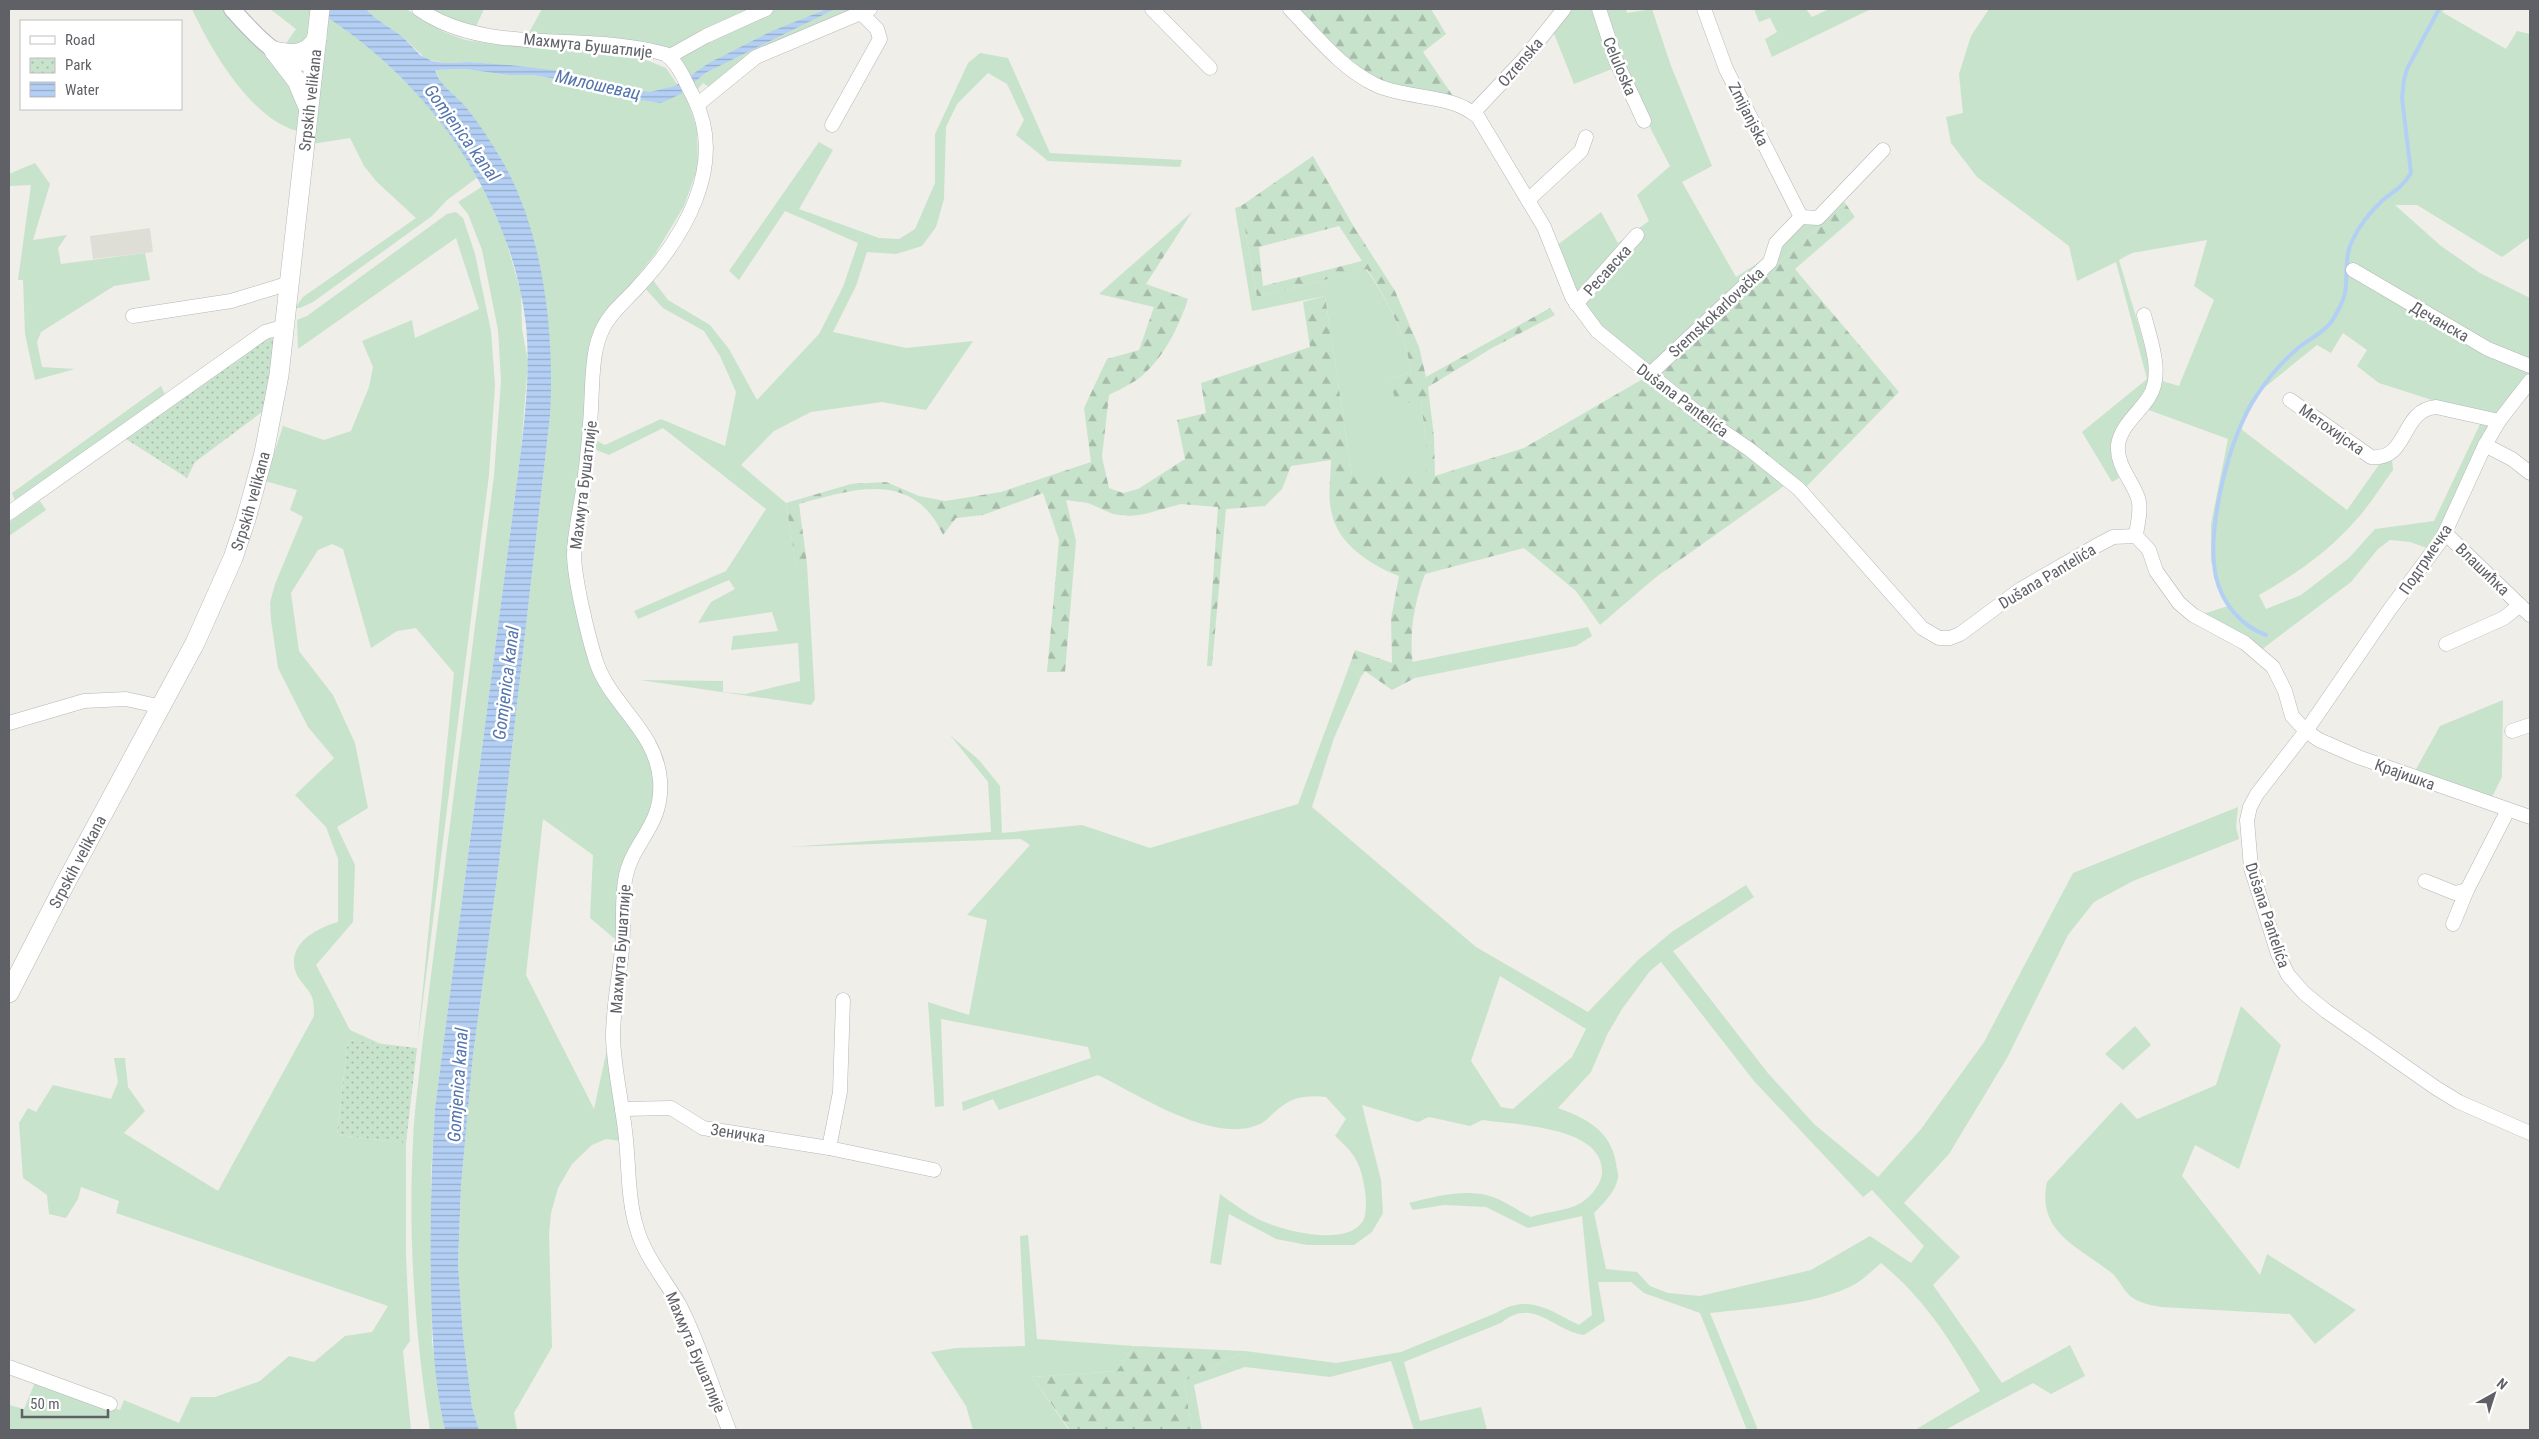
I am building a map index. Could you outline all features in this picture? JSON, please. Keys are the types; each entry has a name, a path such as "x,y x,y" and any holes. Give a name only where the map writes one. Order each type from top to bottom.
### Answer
{"main road":[{"name":"Srpskih velikana","path":"9,993 65,884 162,706 211,609 246,519 264,453 286,326 320,9"},
{"path":"274,51 290,54 305,52 314,45 317,38"},
{"path":"274,51 301,87 309,113"}],"street":[{"path":"232,9 274,51 297,63 314,65"},
{"name":"Махмута Бушатлије","path":"419,9 453,26 476,33 609,45 657,52 674,62 695,100 705,127 706,151 702,185 690,215 656,265 615,310 602,330 596,347 588,453 574,559 594,656 601,676 649,741 660,772 661,793 655,822 634,853 627,868 624,886 623,943 613,1031 614,1059 636,1227 643,1245 682,1309 729,1430"},
{"path":"674,62 690,44 766,9"},
{"path":"1152,9 1210,68"},
{"name":"Dušana Pantelića","path":"1290,9 1345,65 1362,78 1379,86 1457,104 1473,113 1483,125 1544,227 1576,304 1597,331 1705,419 1763,459 1799,488 1906,613 1922,628 1939,638 1950,638 1960,634 2021,589 2104,542 2113,537 2136,536"},
{"name":"Ozrenska","path":"1473,113 1524,59 1564,9"},
{"name":"Celuloska","path":"1599,9 1616,62 1644,121"},
{"name":"Zmijanjska","path":"1704,9 1726,69 1801,217"},
{"path":"695,100 756,57 865,11 880,39 832,125"},
{"path":"1528,200 1581,150 1586,138"},
{"path":"1801,217 1818,218 1883,150"},
{"name":"Sremskokarlovačka","path":"1649,375 1770,262 1776,243 1801,217"},
{"name":"Ресавска","path":"1576,304 1637,235"},
{"name":"Дечанска","path":"2353,270 2488,349 2530,366"},
{"path":"133,316 231,301 290,282"},
{"path":"2144,315 2155,364 2154,384 2150,396 2123,431 2118,446 2121,465 2138,499 2139,512 2136,536 2149,550 2156,571 2179,604 2193,615 2245,643 2273,667 2286,691 2292,716 2306,731"},
{"path":"9,513 265,332 286,326"},
{"name":"Подгрмечка","path":"2306,731 2445,533 2485,445 2499,421 2530,381"},
{"name":"Метохијска","path":"2290,400 2371,457 2381,458 2394,451 2418,412 2427,408 2436,407 2499,421"},
{"path":"2485,445 2512,459 2530,473"},
{"name":"Влашићка","path":"2445,533 2530,615"},
{"name":"Влашићка","path":"2446,644 2504,618 2520,605"},
{"path":"9,723 84,701 126,699 162,706"},
{"path":"2512,731 2530,725"},
{"name":"Dušana Pantelića","path":"2306,731 2257,794 2250,807 2247,820 2251,868 2278,954 2288,975 2304,993 2326,1011 2436,1088 2459,1102 2530,1134"},
{"name":"Крајишка","path":"2306,731 2320,740 2358,757 2530,817"},
{"path":"2453,924 2467,890 2508,810"},
{"path":"2425,880 2455,893 2467,890"},
{"path":"829,1148 840,1092 843,1000"},
{"name":"Зеничка","path":"622,1109 671,1108 703,1128 829,1148 934,1170"},
{"path":"9,1367 110,1404"}],"shaded area":[{"path":"150,228 153,252 93,259 90,236"}],"green space":[{"path":"192,9 224,9 271,57 302,106 297,131 280,124 264,113 234,81 210,44"},
{"path":"270,9 313,9 311,43 282,49 296,29"},
{"path":"366,9 406,9 444,32 465,40 502,45 634,55 666,68 687,99 697,129 698,167 684,206 655,254 609,312 584,434 571,551 586,645 638,731 655,775 652,813 634,843 619,940 615,939 590,918 593,855 543,819 526,975 594,1109 607,1049 622,1141 606,1139 592,1145 572,1164 558,1188 551,1213 549,1234 552,1347 514,1413 517,1430 479,1430 472,1407 463,1335 458,1263 461,1186 473,1055 498,871 550,416 532,236 500,157 463,105 444,88 435,70 465,69 508,75 533,75 585,84 621,96 654,102 642,91 568,72 469,62 445,63 426,59 403,37 374,17"},
{"path":"420,9 484,9 474,31"},
{"path":"542,9 758,9 672,50 526,38"},
{"path":"772,9 858,9 712,89 703,83 693,95 676,64 683,52"},
{"path":"1296,9 1431,9 1446,34 1423,52 1459,105 1391,86 1350,67"},
{"path":"1570,9 1626,9 1627,13 1652,9 1671,66 1712,166 1682,182 1736,277 1766,258 1837,193 1845,203 1673,358 1652,373 1576,304 1556,246 1601,212 1618,243 1649,221 1637,195 1670,166 1645,118 1622,65 1574,84 1553,31"},
{"path":"1754,9 1806,9 1812,17 1829,9 1871,9 1772,57 1765,39 1777,32 1770,18 1759,22"},
{"path":"1989,9 2444,9 2442,12 2506,49 2517,31 2530,34 2530,237 2502,257 2417,205 2395,205 2441,246 2480,273 2530,298 2530,372 2496,417 2432,400 2379,383 2357,366 2367,350 2343,333 2331,353 2317,345 2259,392 2241,429 2347,510 2383,459 2392,458 2393,470 2366,508 2346,531 2311,562 2259,595 2266,609 2301,595 2349,558 2375,529 2434,521 2481,422 2492,423 2430,549 2410,542 2390,540 2378,549 2351,582 2261,650 2203,614 2228,606 2211,561 2211,524 2228,439 2146,409 2159,380 2179,386 2214,300 2194,286 2207,240 2132,253 2119,260 2154,377 2112,444 2113,461 2119,478 2112,482 2082,432 2147,379 2116,262 2077,281 2069,246 1977,177 1951,143 1946,117 1963,113 1959,74 1971,36"},
{"path":"326,16 392,67 430,109 478,177 447,200 432,216 313,302 300,308 295,308 303,297 416,218 377,182 364,166 350,138 312,144"},
{"path":"980,53 1008,58 1050,153 1182,160 1180,167 1048,161 1016,135 1024,120 1007,84 988,73 957,104 946,127 944,199 936,227 922,246 896,254 867,252 856,286 833,332 906,348 973,341 926,410 882,402 811,412 774,431 741,465 786,503 796,565 807,564 815,699 811,705 640,680 723,681 723,692 745,694 800,681 798,643 731,650 733,636 778,631 772,612 698,623 711,602 735,589 729,580 638,619 634,611 726,571 766,509 663,428 609,455 594,449 595,440 605,445 661,419 725,446 736,392 720,356 704,331 663,308 643,286 650,276 668,300 710,325 729,349 757,400 819,334 843,287 858,243 785,211 739,280 729,271 819,142 833,150 799,209 879,238 899,239 915,229 935,183 935,134 968,63"},
{"path":"1313,156 1354,227 1395,291 1419,347 1426,377 1550,308 1555,315 1492,348 1428,387 1434,437 1435,476 1524,448 1641,380 1673,358 1845,203 1855,217 1795,269 1899,392 1804,489 1794,479 1656,577 1600,625 1576,591 1524,548 1425,574 1412,626 1415,678 1392,690 1365,671 1361,677 1349,667 1355,650 1392,663 1391,619 1399,576 1368,560 1349,544 1335,525 1329,494 1331,460 1291,466 1282,489 1265,506 1226,509 1212,666 1207,666 1218,507 1181,504 1130,516 1113,514 1088,503 1066,500 1076,541 1065,672 1047,672 1059,540 1043,493 983,515 956,518 943,535 930,514 915,500 898,492 880,489 860,490 840,493 799,504 807,564 796,566 786,503 851,484 886,482 919,496 945,501 1001,492 1091,462 1084,408 1107,359 1139,350 1154,307 1099,294 1192,212 1146,284 1188,299 1180,320 1165,349 1151,367 1131,383 1109,395 1102,457 1109,488 1123,493 1138,489 1185,459 1177,420 1206,413 1201,383 1310,347 1303,302 1325,296 1352,476 1426,476 1426,441 1421,402 1396,403 1390,379 1411,372 1405,345 1395,318 1367,269 1257,297 1241,206","holes":["1339,226 1362,261 1263,286 1259,247"]},
{"path":"35,163 50,184 33,240 67,235 58,248 61,264 145,253 150,280 114,286 41,332 37,342 42,367 75,369 35,380 25,334 23,280 18,280 31,185 9,186 9,174"},
{"path":"483,186 504,234 521,292 522,329 528,362 521,450 435,1108 431,1175 432,1342 445,1430 430,1430 420,1359 414,1287 411,1215 413,1142 422,1047 494,475 501,381 498,330 482,250 468,214 458,202"},
{"path":"1241,206 1257,297 1366,269 1388,305 1405,345 1411,372 1390,379 1421,402 1426,441 1426,476 1352,476 1325,296 1252,311 1235,208"},
{"path":"456,212 463,218 475,254 491,331 495,385 489,475 417,1048 454,673 416,628 397,631 371,648 343,549 332,544 318,550 291,593 299,651 333,695 355,743 368,808 337,827 355,865 353,922 316,965 350,1030 381,1044 348,1040 337,1135 406,1143 406,1256 410,1341 403,1351 411,1430 9,1430 9,1405 24,1409 36,1380 120,1410 124,1400 179,1423 191,1397 215,1397 260,1381 289,1356 314,1362 345,1336 372,1332 388,1306 116,1213 119,1201 81,1187 78,1199 66,1218 49,1214 47,1195 23,1178 19,1123 28,1108 36,1112 53,1085 111,1099 118,1082 114,1058 125,1058 128,1087 145,1111 124,1133 218,1191 314,1016 312,997 296,974 294,960 296,952 306,938 321,928 338,922 338,859 326,827 295,795 334,758 308,727 278,668 270,603 275,584 303,517 290,510 297,490 265,481 283,426 324,440 351,431 369,387 373,367 362,341 412,320 415,338 479,309 456,238 298,349 297,320 307,316 447,214"},
{"path":"270,337 274,339 266,409 195,462 187,478 126,439 260,341"},
{"path":"161,386 166,397 15,501 12,493"},
{"path":"40,501 46,510 9,536 9,522"},
{"path":"1588,627 1592,636 1576,646 1415,678 1412,662"},
{"path":"1349,667 1361,677 1334,738 1312,807 1476,947 1588,1012 1638,960 1673,931 1746,885 1754,897 1673,951 1767,1072 1814,1124 1878,1177 1921,1129 1984,1042 2073,873 2238,807 2236,827 2239,839 2133,881 2094,902 2068,935 2007,1058 1949,1154 1904,1203 1960,1257 1933,1285 2002,1383 2070,1345 2085,1376 2051,1394 2033,1383 1945,1430 1915,1430 1980,1391 1959,1355 1936,1322 1911,1292 1881,1263 1857,1283 1824,1296 1806,1301 1766,1307 1710,1313 1758,1430 1747,1430 1700,1313 1644,1293 1631,1282 1598,1282 1605,1321 1584,1335 1573,1332 1542,1317 1523,1313 1404,1362 1420,1421 1481,1407 1487,1430 1414,1430 1391,1361 1330,1377 1245,1367 1194,1385 1202,1430 1192,1430 1184,1381 1245,1351 1336,1363 1401,1352 1519,1304 1529,1304 1548,1309 1579,1325 1592,1315 1582,1216 1528,1228 1486,1207 1444,1205 1413,1210 1409,1203 1443,1195 1466,1193 1489,1196 1531,1217 1562,1210 1579,1204 1595,1190 1602,1176 1598,1156 1588,1145 1573,1136 1554,1130 1482,1120 1470,1126 1429,1117 1418,1122 1362,1105 1381,1180 1383,1213 1372,1232 1354,1245 1307,1245 1276,1239 1229,1214 1221,1265 1210,1263 1220,1194 1258,1219 1296,1232 1328,1235 1343,1234 1355,1229 1363,1221 1366,1202 1359,1166 1348,1148 1335,1136 1346,1119 1326,1097 1312,1096 1288,1102 1262,1123 1244,1129 1223,1128 1201,1124 1178,1116 1098,1075 999,1110 993,1099 963,1111 962,1102 1091,1058 1088,1047 941,1019 944,1106 935,1107 928,1002 969,1015 987,920 967,915 1030,845 1021,839 789,847 991,832 988,782 950,735 979,760 1000,786 1002,833 1082,825 1150,848 1298,804","holes":["1661,962 1754,1081 1863,1197 1872,1190 1924,1246 1911,1263 1870,1236 1811,1270 1700,1296 1668,1293 1650,1286 1637,1272 1606,1269 1594,1213 1609,1197 1617,1183 1618,1175 1613,1152 1609,1142 1596,1127 1578,1116 1558,1108 1591,1072 1607,1035 1622,1009 1650,971","1500,976 1586,1029 1572,1057 1513,1109 1501,1107 1471,1061"]},
{"path":"2503,700 2502,777 2491,799 2415,771 2440,726"},
{"path":"2241,1006 2281,1045 2239,1169 2195,1145 2182,1176 2260,1275 2267,1254 2356,1310 2315,1344 2290,1314 2161,1307 2136,1300 2127,1293 2113,1274 2064,1237 2054,1226 2048,1214 2045,1199 2047,1182 2121,1102 2137,1119 2216,1085"},
{"path":"2135,1026 2151,1045 2123,1070 2105,1054"},
{"path":"348,1040 417,1048 406,1143 337,1135"},
{"path":"1028,1235 1037,1339 1134,1346 1117,1371 1032,1377 1069,1430 973,1430 966,1406 931,1352 956,1348 1025,1346 1020,1236"},
{"path":"1134,1346 1245,1351 1184,1381 1192,1430 1070,1430 1032,1377 1117,1371"}],"water":[{"path":"314,9 366,9 374,17 403,37 420,55 432,61 519,66 568,72 639,91 650,92 675,86 709,63 772,31 827,9 835,9 705,73 681,94 661,103 633,99 585,84 533,75 508,75 465,69 435,70 443,85 473,116 497,152 513,181 535,245 543,280 548,314 550,349 550,416 498,871 473,1055 461,1186 458,1263 463,1335 472,1407 479,1430 445,1430 438,1395 431,1305 433,1153 435,1108 523,434 527,372 526,325 517,277 502,230 482,186 456,143 426,104 392,68 354,36"}],"waterway":[{"path":"2266,635 2248,626 2234,612 2223,596 2216,577 2214,534 2222,483 2237,434 2257,395 2291,354 2320,333 2332,321 2345,293 2347,260 2352,241 2366,218 2411,173 2402,98 2404,80 2407,69 2439,9"}],"water label":[{"name":"Милошевац","path":"598,85"},
{"name":"Gomjenica kanal","path":"462,133"},
{"name":"Gomjenica kanal","path":"506,683"},
{"name":"Gomjenica kanal","path":"458,1085"}]}
